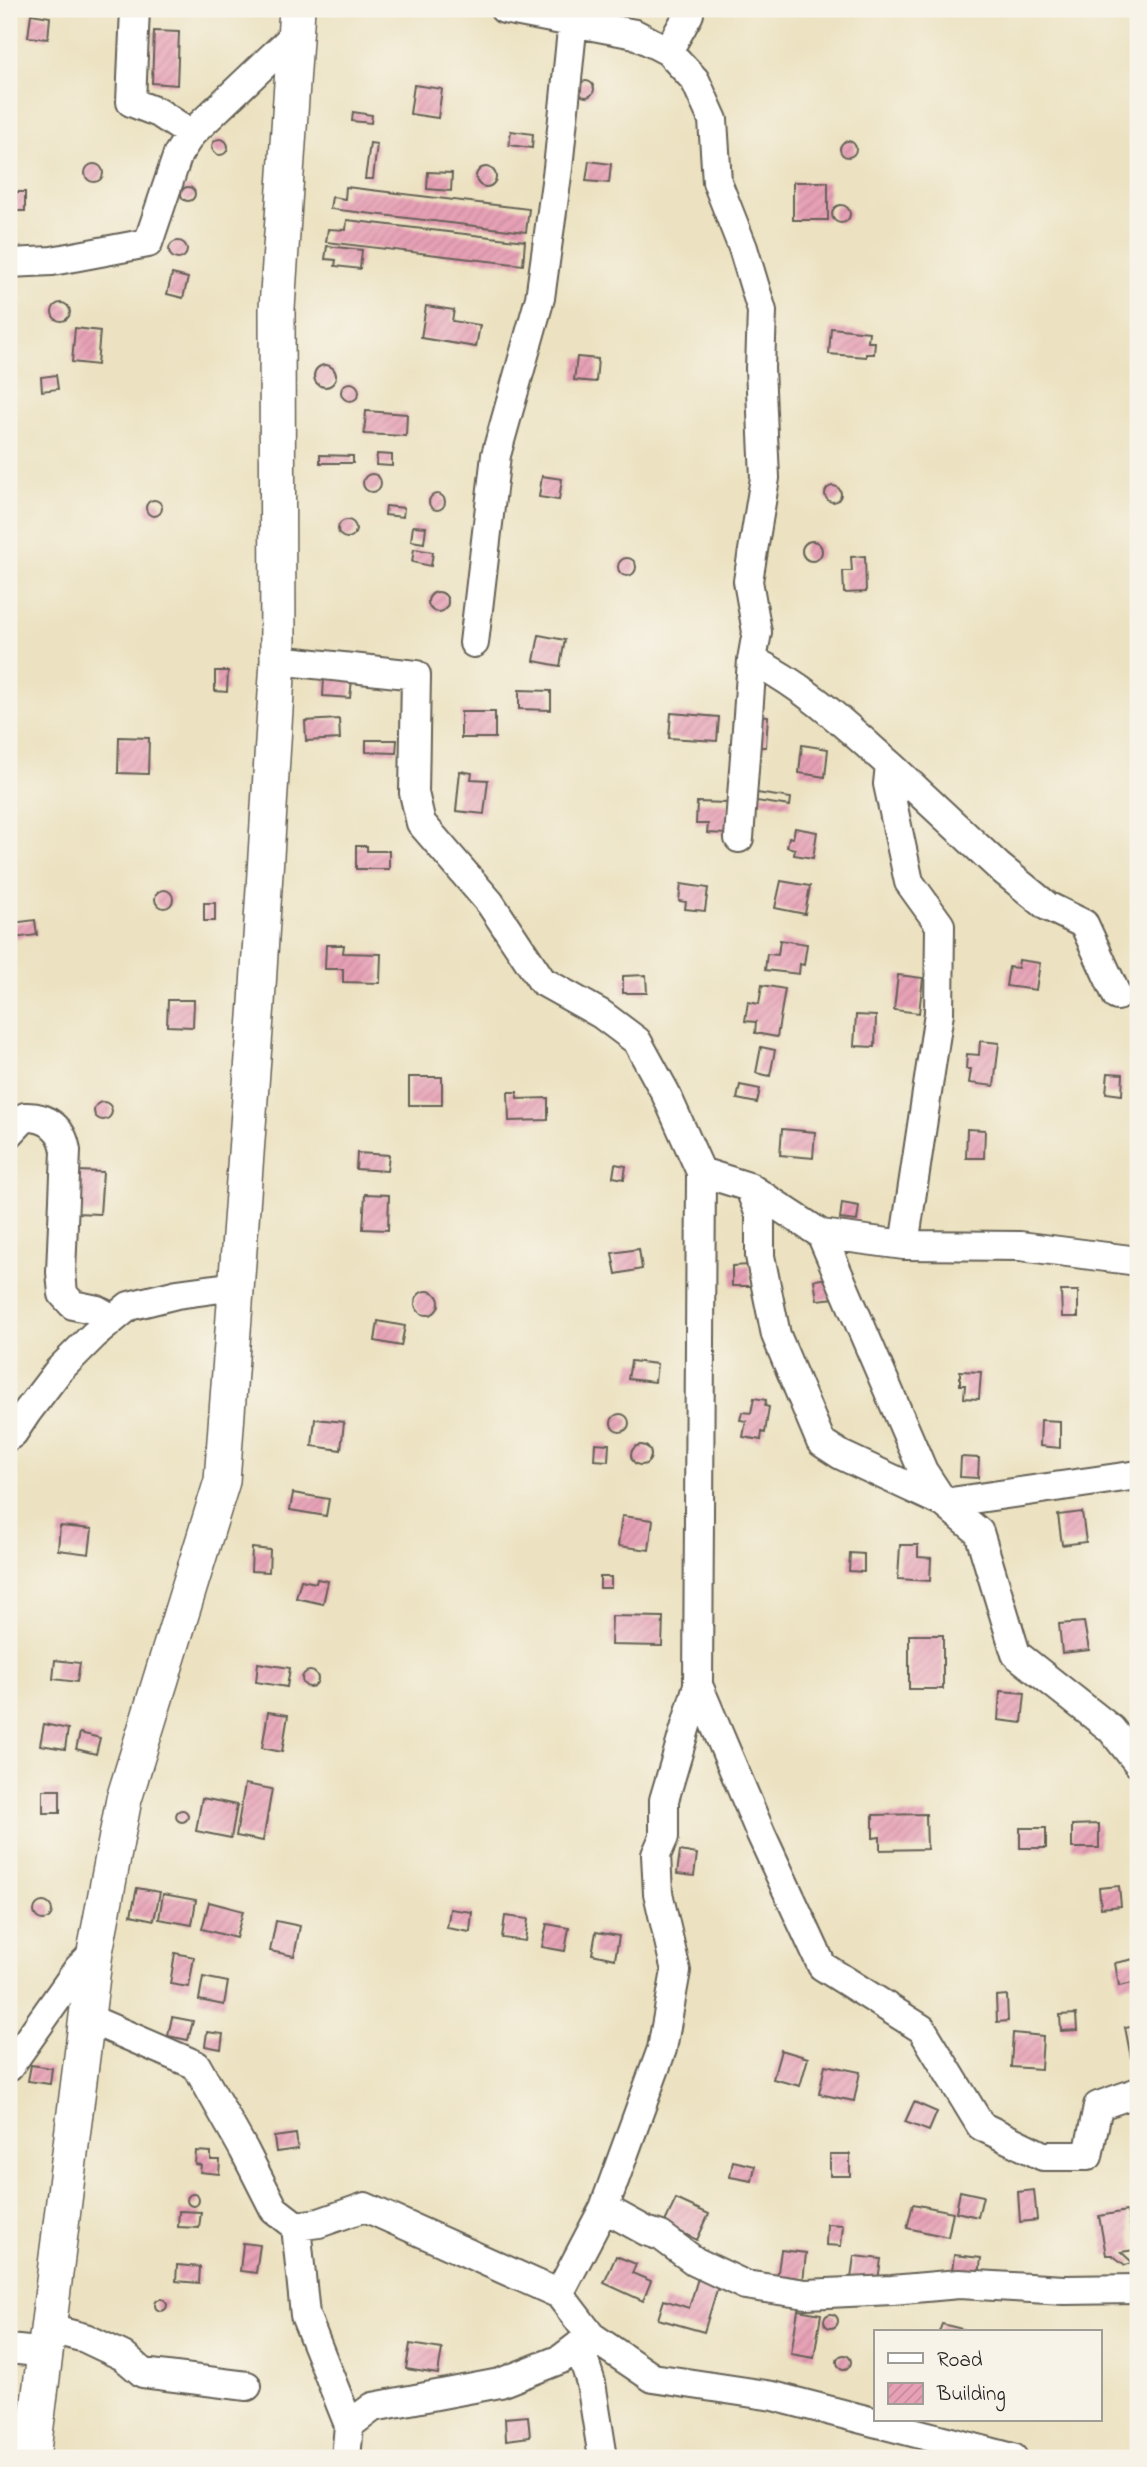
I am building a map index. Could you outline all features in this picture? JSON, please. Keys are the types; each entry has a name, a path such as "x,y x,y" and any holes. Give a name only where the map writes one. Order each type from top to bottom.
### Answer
{"main road":[{"path":"32,2458 95,1952 124,1799 222,1481 278,660 277,308 295,22"}],"street":[{"path":"135,9 131,102 159,113 191,134"},
{"path":"504,9 573,20 635,34 668,51 695,80 713,120 717,182 743,247 762,311 760,369 765,478 748,581 757,632 752,660 739,838"},
{"path":"668,51 689,14 688,9"},
{"path":"474,643 496,455 540,298 561,143 573,20"},
{"path":"9,263 52,261 148,243 178,154 191,134 295,22"},
{"path":"278,660 416,675 414,793 421,823 490,902 542,981 601,1014 637,1041 665,1091 701,1172 698,1685 664,1800 664,1837 656,1855 658,1893 676,1971 662,2049 604,2207 559,2294"},
{"path":"752,660 779,673 821,703 1017,882 1047,906 1084,924 1117,996"},
{"path":"890,765 888,784 909,882 940,925 939,1013 904,1245"},
{"path":"9,1134 25,1117 36,1116 57,1129 64,1139 66,1151 61,1272 63,1294 73,1306 97,1310 113,1319"},
{"path":"701,1172 749,1187 821,1234 904,1245 1020,1246 1138,1261"},
{"path":"749,1187 760,1215 760,1256 776,1335 821,1442 841,1455 944,1503 979,1532 1016,1654 1111,1730 1138,1763"},
{"path":"821,1234 923,1471 944,1503"},
{"path":"9,1436 59,1370 94,1335 129,1306 177,1294 236,1286"},
{"path":"944,1503 1138,1475"},
{"path":"698,1685 761,1834 822,1966 922,2029 981,2126 1043,2155 1088,2156 1098,2106 1138,2092"},
{"path":"9,2067 78,1969 95,1952"},
{"path":"88,2018 196,2066 274,2209 296,2226 319,2223 365,2207 559,2294 585,2341 603,2458"},
{"path":"604,2207 646,2231 661,2236 696,2262 745,2285 781,2291 806,2294 959,2284 1064,2290 1138,2289"},
{"path":"296,2226 305,2315 349,2425 346,2458"},
{"path":"9,2349 48,2341 85,2338 123,2356 143,2373 247,2386"},
{"path":"349,2425 373,2407 500,2383 561,2359 585,2341"},
{"path":"585,2341 653,2378 773,2396 975,2454 1013,2458"}],"building":[{"path":"31,14 50,17 48,39 28,37"},
{"path":"154,31 179,32 177,85 152,83"},
{"path":"583,81 589,81 594,89 592,95 583,97 578,92 578,86"},
{"path":"414,85 442,89 438,118 410,114"},
{"path":"353,112 372,115 371,123 352,121"},
{"path":"511,131 533,134 532,148 509,145"},
{"path":"217,139 223,139 228,147 226,153 217,155 212,150 212,144"},
{"path":"848,141 856,149 848,157 840,149"},
{"path":"370,143 377,144 373,179 365,179"},
{"path":"589,161 611,164 609,183 586,181"},
{"path":"90,164 98,164 103,173 101,180 90,182 85,177 85,169"},
{"path":"486,167 493,170 496,177 493,184 486,187 479,184 476,177 479,170"},
{"path":"428,172 452,173 451,191 427,189"},
{"path":"793,182 828,182 828,220 793,220"},
{"path":"185,187 191,187 195,194 191,201 185,201 181,197 181,191"},
{"path":"346,187 529,209 526,232 330,209 332,197 345,199"},
{"path":"16,192 25,192 25,211 16,211"},
{"path":"837,205 845,205 850,214 848,221 837,223 832,218 832,210"},
{"path":"347,220 525,241 523,265 326,242 328,229 346,230"},
{"path":"178,241 184,244 187,250 184,256 178,259 172,256 169,250 172,244"},
{"path":"327,246 362,250 360,269 335,266 336,260 325,259"},
{"path":"172,274 188,278 183,298 167,294"},
{"path":"61,303 67,306 70,312 67,318 61,321 55,318 52,312 55,306"},
{"path":"426,306 454,310 452,321 480,325 476,347 421,338"},
{"path":"75,328 100,331 97,365 72,362"},
{"path":"831,328 869,332 868,342 875,342 874,354 866,354 866,357 829,354"},
{"path":"577,357 598,359 596,382 574,380"},
{"path":"325,365 333,368 336,376 333,384 325,387 317,384 314,376 317,368"},
{"path":"56,375 58,389 42,391 41,377"},
{"path":"350,383 356,386 359,392 356,398 350,401 344,398 341,392 344,386"},
{"path":"366,411 407,414 406,436 364,434"},
{"path":"377,454 392,455 392,466 376,465"},
{"path":"320,455 353,456 353,463 320,463"},
{"path":"372,474 378,477 381,483 378,489 372,492 366,489 363,483 366,477"},
{"path":"542,476 562,479 559,500 539,497"},
{"path":"830,486 836,486 841,494 839,500 830,502 825,497 825,491"},
{"path":"434,494 440,494 445,502 443,508 434,510 429,505 429,499"},
{"path":"154,500 160,502 160,514 154,516 148,514 146,508 148,502"},
{"path":"386,506 404,508 403,517 385,515"},
{"path":"347,520 353,523 356,529 353,535 347,538 341,535 338,529 341,523"},
{"path":"413,526 426,527 424,543 411,541"},
{"path":"812,541 819,544 822,551 819,558 812,561 805,558 802,551 805,544"},
{"path":"414,549 433,552 431,566 412,562"},
{"path":"865,556 866,592 844,593 843,571 852,571 851,557"},
{"path":"627,558 633,561 636,567 633,573 627,576 621,573 618,567 621,561"},
{"path":"438,592 445,595 448,602 445,609 438,612 431,609 428,602 431,595"},
{"path":"539,635 565,640 560,666 534,661"},
{"path":"215,671 228,671 227,692 215,691"},
{"path":"324,678 352,680 350,698 323,696"},
{"path":"519,690 551,691 551,710 519,709"},
{"path":"461,712 495,712 495,738 461,738"},
{"path":"671,713 719,717 717,741 669,738"},
{"path":"761,715 768,716 766,747 758,747"},
{"path":"339,719 340,739 306,741 305,721"},
{"path":"119,737 149,738 148,774 118,773"},
{"path":"366,740 397,740 396,753 366,752"},
{"path":"802,745 828,749 825,777 799,773"},
{"path":"460,771 472,773 471,779 488,780 484,814 456,811"},
{"path":"757,793 791,798 790,806 756,801"},
{"path":"697,802 728,803 727,834 707,833 708,824 696,824"},
{"path":"795,828 817,832 813,858 794,855 795,849 787,847"},
{"path":"356,846 367,846 367,851 389,851 389,869 356,869"},
{"path":"781,881 810,886 805,914 775,908"},
{"path":"681,884 708,888 705,911 685,909 686,902 679,901"},
{"path":"164,890 170,893 173,899 170,905 164,908 158,905 155,899 158,893"},
{"path":"204,903 215,903 215,921 204,921"},
{"path":"35,920 37,935 14,938 12,923"},
{"path":"780,940 807,944 804,965 800,964 799,974 765,970 767,954 778,955"},
{"path":"326,945 344,945 343,953 381,954 380,983 343,982 343,969 325,969"},
{"path":"1019,960 1040,963 1036,990 1006,986 1009,967 1018,968"},
{"path":"646,975 647,993 623,993 623,976"},
{"path":"898,975 923,978 919,1013 894,1010"},
{"path":"762,985 785,989 777,1037 755,1033 756,1022 745,1021 748,1002 759,1004"},
{"path":"168,1000 194,1000 193,1027 167,1026"},
{"path":"856,1015 876,1016 875,1047 854,1046"},
{"path":"980,1041 999,1043 994,1086 969,1083 971,1069 966,1069 967,1054 979,1055"},
{"path":"761,1047 775,1050 770,1076 756,1073"},
{"path":"1108,1073 1123,1074 1122,1095 1106,1093"},
{"path":"409,1077 442,1077 442,1105 409,1105"},
{"path":"740,1085 760,1089 757,1103 737,1099"},
{"path":"508,1092 517,1092 517,1099 548,1098 548,1120 509,1121"},
{"path":"103,1102 109,1105 112,1111 109,1117 103,1120 97,1117 94,1111 97,1105"},
{"path":"782,1129 815,1132 813,1158 780,1155"},
{"path":"967,1129 985,1130 984,1158 966,1158"},
{"path":"357,1153 389,1155 387,1171 356,1169"},
{"path":"615,1164 626,1166 624,1179 613,1177"},
{"path":"77,1171 103,1172 100,1214 75,1213"},
{"path":"365,1194 389,1195 388,1230 363,1229"},
{"path":"842,1203 859,1206 857,1221 840,1219"},
{"path":"639,1249 642,1269 616,1274 612,1253"},
{"path":"750,1265 751,1286 732,1286 732,1266"},
{"path":"832,1278 835,1298 817,1300 814,1280"},
{"path":"427,1291 435,1295 439,1303 435,1311 427,1315 419,1311 415,1303 419,1295"},
{"path":"1061,1291 1078,1291 1078,1317 1062,1317"},
{"path":"378,1321 405,1326 401,1346 375,1341"},
{"path":"631,1361 657,1364 655,1382 628,1379"},
{"path":"960,1371 981,1372 979,1399 964,1398 965,1385 960,1385"},
{"path":"754,1398 766,1400 765,1406 769,1407 765,1433 762,1432 761,1440 743,1437 746,1421 740,1420 742,1412 751,1413"},
{"path":"620,1414 626,1417 629,1423 626,1429 620,1432 614,1429 611,1423 614,1417"},
{"path":"315,1419 344,1422 341,1450 312,1446"},
{"path":"1041,1420 1060,1421 1060,1448 1040,1446"},
{"path":"595,1443 609,1444 608,1461 594,1460"},
{"path":"641,1445 648,1448 651,1455 648,1462 641,1465 634,1462 631,1455 634,1448"},
{"path":"961,1457 979,1458 978,1478 960,1477"},
{"path":"293,1493 329,1499 326,1516 290,1510"},
{"path":"1082,1512 1086,1542 1062,1545 1058,1515"},
{"path":"622,1516 653,1520 649,1550 618,1546"},
{"path":"60,1526 92,1529 89,1554 58,1550"},
{"path":"900,1545 918,1545 918,1557 931,1558 930,1581 898,1579"},
{"path":"252,1548 270,1550 269,1572 251,1571"},
{"path":"850,1553 864,1554 864,1572 849,1571"},
{"path":"600,1577 611,1577 611,1588 600,1588"},
{"path":"317,1579 328,1581 323,1604 296,1598 301,1580 316,1583"},
{"path":"612,1616 663,1617 662,1646 611,1645"},
{"path":"1084,1622 1089,1650 1062,1653 1059,1624"},
{"path":"909,1635 943,1635 943,1689 909,1689"},
{"path":"55,1660 80,1663 77,1682 53,1679"},
{"path":"258,1663 290,1668 287,1687 256,1682"},
{"path":"307,1671 313,1671 318,1679 316,1685 307,1687 302,1682 302,1676"},
{"path":"1000,1691 1025,1693 1022,1723 998,1720"},
{"path":"268,1712 288,1715 282,1752 262,1748"},
{"path":"44,1724 68,1729 65,1749 40,1745"},
{"path":"80,1733 100,1738 96,1754 76,1749"},
{"path":"245,1784 272,1789 263,1841 236,1836"},
{"path":"43,1790 60,1790 60,1813 43,1813"},
{"path":"202,1798 237,1805 231,1838 196,1831"},
{"path":"177,1811 187,1811 187,1821 177,1821"},
{"path":"926,1814 927,1849 880,1850 880,1837 873,1838 873,1815"},
{"path":"1099,1824 1099,1848 1072,1848 1072,1825"},
{"path":"1020,1828 1046,1828 1046,1848 1020,1848"},
{"path":"680,1851 697,1854 694,1876 677,1874"},
{"path":"1119,1886 1121,1906 1101,1908 1099,1888"},
{"path":"137,1888 160,1892 154,1920 131,1915"},
{"path":"163,1894 196,1900 192,1925 159,1919"},
{"path":"43,1902 49,1905 52,1911 49,1917 43,1920 37,1917 34,1911 37,1905"},
{"path":"209,1902 243,1911 236,1938 202,1929"},
{"path":"450,1909 472,1912 470,1932 447,1928"},
{"path":"505,1916 528,1919 525,1941 502,1938"},
{"path":"276,1921 300,1926 294,1956 270,1951"},
{"path":"547,1924 569,1928 565,1951 542,1947"},
{"path":"596,1932 619,1936 615,1959 592,1954"},
{"path":"175,1953 194,1957 189,1987 170,1984"},
{"path":"1134,1959 1138,1982 1119,1986 1115,1963"},
{"path":"203,1977 228,1982 224,2005 199,2000"},
{"path":"1007,1995 1008,2021 997,2022 996,1996"},
{"path":"1076,2014 1077,2030 1061,2031 1060,2015"},
{"path":"172,2017 193,2021 188,2040 168,2036"},
{"path":"1136,2025 1138,2056 1131,2058 1125,2027"},
{"path":"207,2032 223,2034 221,2049 205,2046"},
{"path":"1013,2033 1043,2036 1041,2069 1011,2067"},
{"path":"781,2050 808,2058 800,2086 773,2079"},
{"path":"31,2065 52,2068 50,2084 28,2081"},
{"path":"825,2065 860,2072 854,2101 819,2094"},
{"path":"914,2102 937,2112 929,2131 905,2122"},
{"path":"296,2134 298,2149 276,2152 274,2137"},
{"path":"196,2151 211,2152 211,2160 220,2160 219,2174 200,2172 201,2165 195,2164"},
{"path":"830,2154 850,2154 850,2176 830,2176"},
{"path":"733,2161 755,2166 752,2181 730,2177"},
{"path":"1034,2190 1037,2220 1020,2222 1018,2192"},
{"path":"960,2191 983,2196 978,2217 956,2212"},
{"path":"188,2195 198,2195 198,2205 188,2205"},
{"path":"676,2199 709,2214 697,2240 664,2224"},
{"path":"913,2204 953,2212 948,2237 907,2228"},
{"path":"179,2211 201,2212 199,2228 178,2227"},
{"path":"1127,2211 1135,2250 1121,2252 1133,2263 1125,2265 1112,2255 1106,2255 1099,2216"},
{"path":"827,2224 843,2225 841,2246 826,2245"},
{"path":"243,2243 260,2245 256,2273 240,2271"},
{"path":"781,2250 806,2253 803,2282 777,2279"},
{"path":"954,2255 981,2258 979,2276 952,2272"},
{"path":"616,2256 636,2264 632,2273 651,2281 643,2301 604,2283"},
{"path":"854,2256 881,2259 878,2281 851,2278"},
{"path":"177,2265 200,2267 199,2283 176,2281"},
{"path":"698,2278 719,2283 704,2332 658,2319 664,2300 689,2308"},
{"path":"156,2300 166,2300 166,2310 156,2310"},
{"path":"798,2310 821,2314 814,2358 791,2354"},
{"path":"831,2314 836,2316 836,2326 831,2328 826,2326 824,2321 826,2316"},
{"path":"942,2324 966,2330 940,2330"},
{"path":"410,2344 442,2349 438,2374 406,2369"},
{"path":"844,2355 849,2357 849,2367 844,2369 839,2367 837,2362 839,2357"},
{"path":"528,2416 530,2437 506,2440 505,2418"}]}
